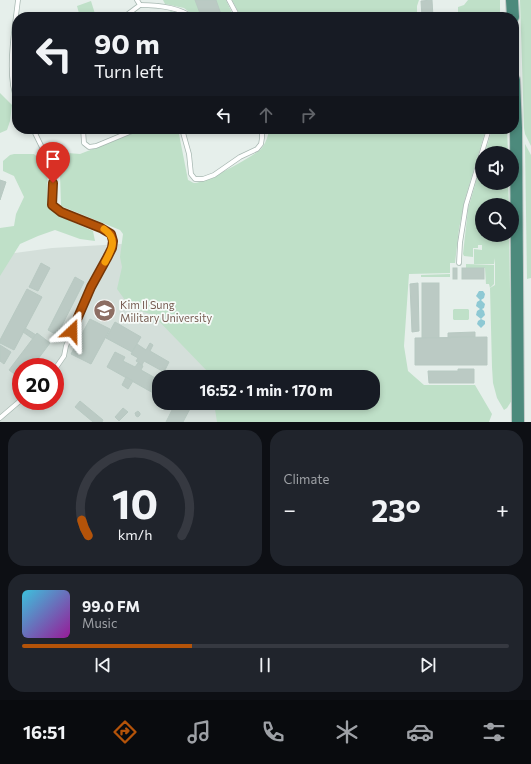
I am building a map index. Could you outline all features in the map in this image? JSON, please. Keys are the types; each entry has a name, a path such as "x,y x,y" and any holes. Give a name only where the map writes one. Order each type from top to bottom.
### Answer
{"highway":[{"path":"512,0 513,12"},
{"path":"516,134 518,220 518,422"}],"lane":[{"path":"17,12 18,0"},
{"path":"138,0 140,5"},
{"path":"229,0 235,12"},
{"path":"131,12 140,5 154,5 185,12"},
{"path":"35,134 51,166 54,176 52,205 61,212 101,228 111,234 113,241 112,248 91,287 66,346 63,358"},
{"path":"83,134 84,143 89,147 96,146 125,134"},
{"path":"183,134 189,154 191,174 195,179 203,179 214,175 240,157 257,149 261,144 262,134"},
{"path":"459,263 460,243 466,205 487,134"},
{"path":"0,418 12,408"}],"shaded area":[{"name":"Kim Il Sung Military University","path":"189,240 228,370 152,370 152,410 244,410 249,422 0,422 0,255 52,248"}],"green space":[{"path":"163,0 226,0 232,12 189,12 184,8 165,4"},
{"path":"232,0 419,0 417,12 238,12"},
{"path":"468,0 500,0 500,12 458,12 458,7 464,5"},
{"path":"520,0 531,0 531,146 525,134 524,128"},
{"path":"91,1 94,12 79,12 77,6"},
{"path":"0,93 12,105 7,130 0,133"},
{"path":"131,134 179,134 188,180 194,183 207,180 256,153 264,145 268,134 484,134 481,146 475,146 475,166 465,199 459,229 455,263 450,263 450,273 409,274 404,346 408,371 424,385 475,385 492,414 489,422 217,422 215,410 380,410 380,370 206,370 153,315 130,307 117,289 122,267 120,257 123,234 120,230 61,206 60,174 55,152 80,154"},
{"path":"491,134 507,134 508,146 487,146"},
{"path":"525,144 531,155 531,278 527,279"},
{"path":"34,154 41,161 46,168 47,173 47,200 50,208 64,217 93,231 95,241 80,239 55,230 38,236 20,244 0,276 0,228 14,226 16,214 24,197 14,176 3,171 3,161 10,155"},
{"path":"475,185 475,190 508,190 509,198 475,198 475,242 509,242 512,400 504,410 497,398 493,383 492,367 490,288 495,285 495,258 494,264 474,264 474,249 482,250 482,245 478,245 478,248 473,248 473,257 464,256 468,209"},
{"path":"466,264 494,265 494,284 490,288 489,284 486,284 485,268 466,268"},
{"path":"450,274 450,277 421,277 421,275"},
{"path":"454,309 468,309 469,319 454,320"}],"water":[{"path":"479,291 483,291 485,294 484,298 481,300 485,304 484,308 482,309 485,315 481,319 476,315 477,311 480,309 476,306 477,302 480,300 476,296"},
{"path":"481,319 485,321 485,324 481,328 477,324"}],"building":[{"path":"195,0 216,0 220,12 200,12"},
{"path":"432,0 433,12 422,12 421,1"},
{"path":"0,180 6,182 0,200"},
{"path":"41,263 50,268 38,291 29,287"},
{"path":"453,268 457,268 457,279 453,279"},
{"path":"462,268 484,268 484,279 462,279"},
{"path":"75,277 84,282 57,335 48,330"},
{"path":"418,283 419,331 412,332 410,284"},
{"path":"422,283 439,283 439,338 422,338"},
{"path":"27,289 42,297 14,350 0,343 0,340"},
{"path":"90,319 110,329 91,364 71,354"},
{"path":"115,322 141,337 132,352 106,338"},
{"path":"25,328 36,335 33,339 23,332"},
{"path":"475,332 475,337 448,337 448,333"},
{"path":"37,333 50,343 39,358 18,358"},
{"path":"487,337 487,365 415,365 415,338"},
{"path":"150,343 153,345 150,351 169,362 165,370 160,370 144,361 142,365 136,361 138,358 131,354 137,344 146,350"},
{"path":"0,345 11,352 4,364 0,361"},
{"path":"115,352 125,357 123,361 135,367 138,363 143,366 141,370 152,376 152,392 107,367"},
{"path":"458,369 474,369 474,383 429,383 428,371 458,371"},
{"path":"126,377 133,381 128,389 122,385"},
{"path":"80,401 103,420 102,422 93,422 75,407"},
{"path":"123,408 128,412 119,421 115,417"},
{"path":"172,410 189,410 183,422 166,422"},
{"path":"138,411 140,415 138,417 135,413"}],"slow traffic":[{"path":"104,229 111,234 113,241 112,248 105,262"}],"place":[{"name":"Kim Il Sung Military University","path":"105,311"}],"route":[{"path":"53,183 52,205 61,212 101,228 111,234 113,241 112,248 91,287 72,331"}]}
